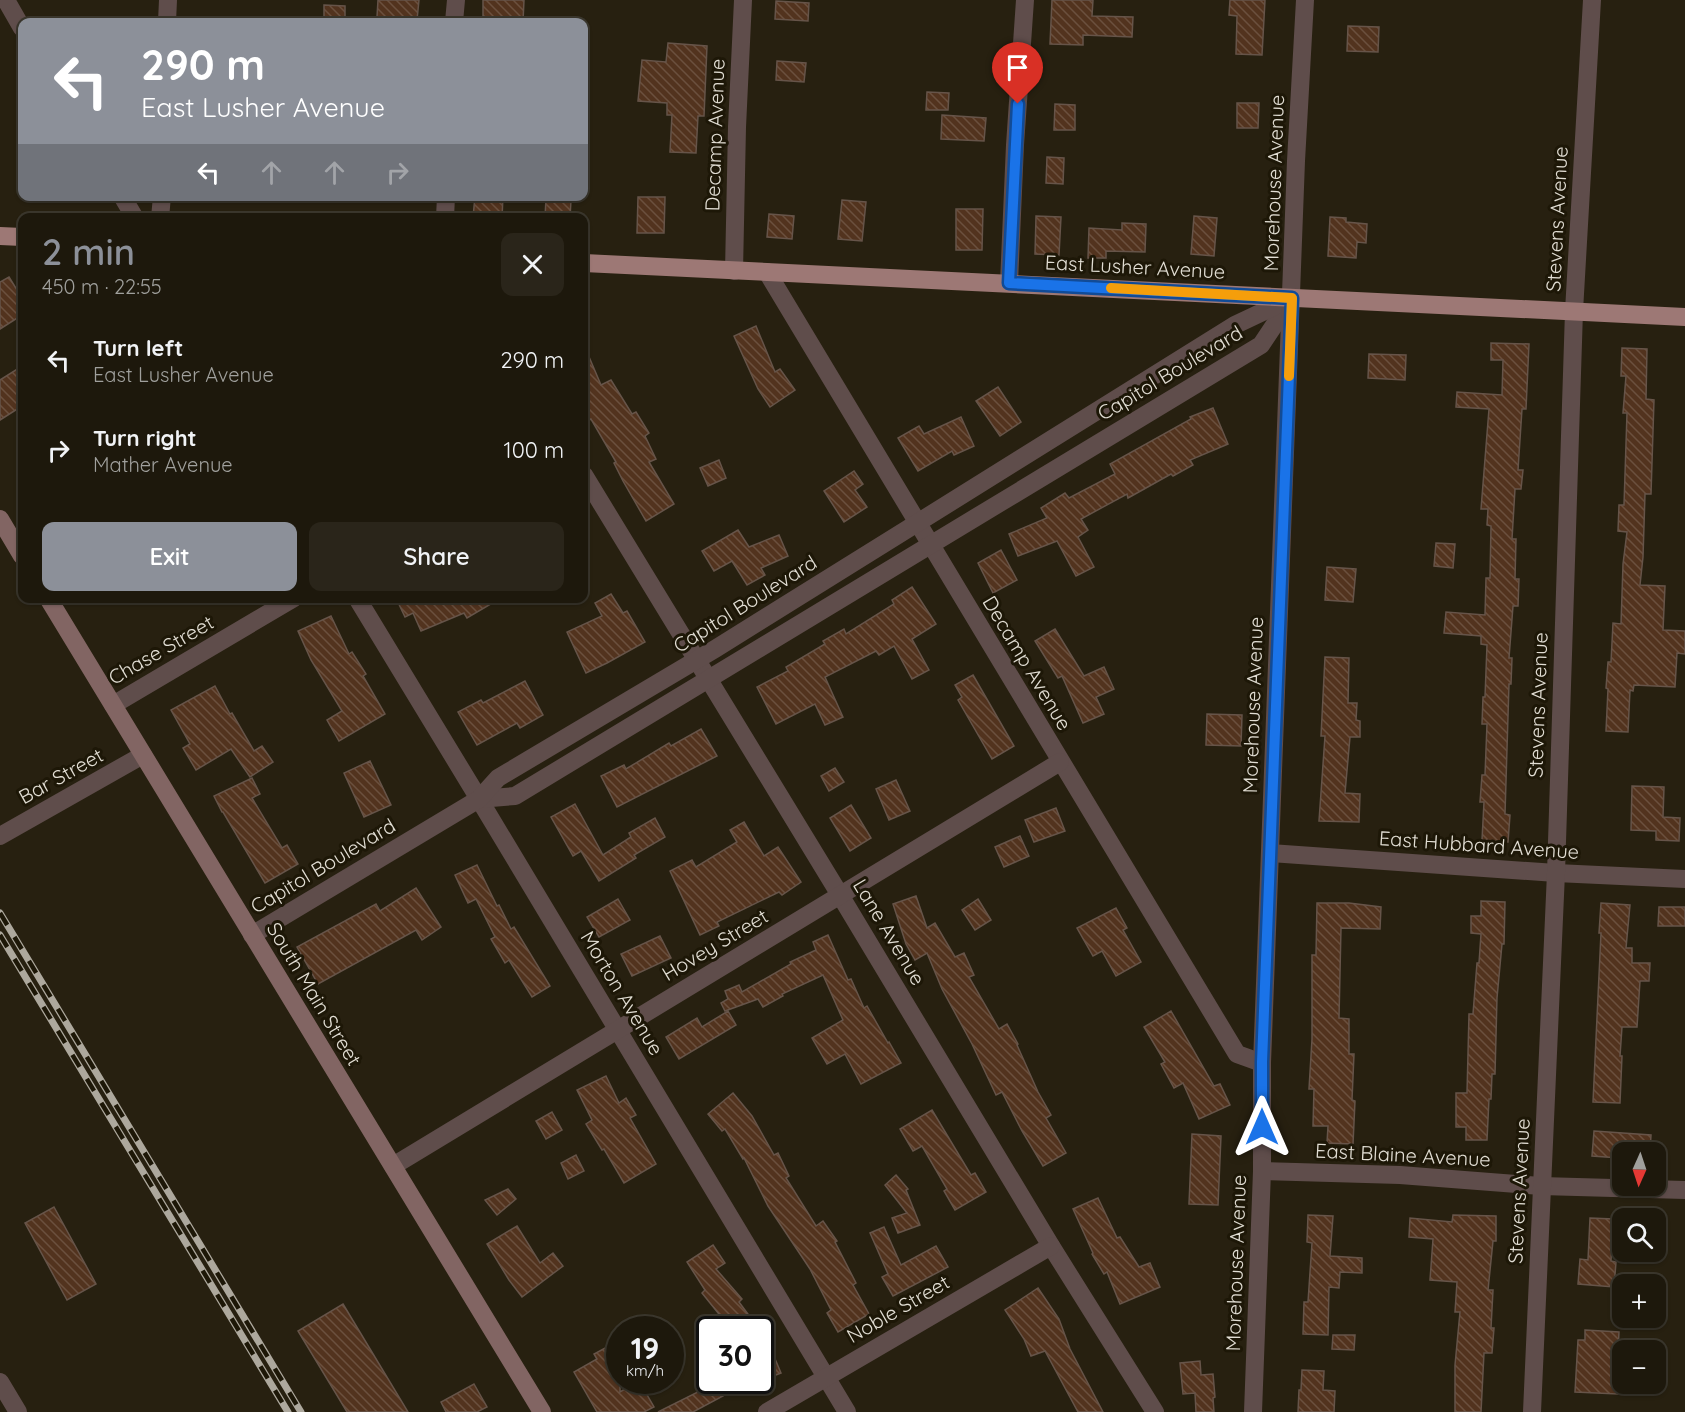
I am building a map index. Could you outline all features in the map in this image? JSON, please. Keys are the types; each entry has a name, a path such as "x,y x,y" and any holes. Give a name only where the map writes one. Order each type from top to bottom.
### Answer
{"main road":[{"path":"0,236 18,237"},
{"name":"East Lusher Avenue","path":"588,263 1685,317"},
{"path":"0,519 18,549"},
{"name":"South Main Street","path":"51,603 542,1412"}],"street":[{"path":"6,0 18,21"},
{"path":"167,18 168,0"},
{"path":"454,18 456,0"},
{"name":"Decamp Avenue","path":"734,271 736,127 742,0"},
{"path":"1009,283 1024,0"},
{"name":"Morehouse Avenue","path":"1253,1412 1262,1171 1262,1062 1296,161 1305,0"},
{"name":"Stevens Avenue","path":"1532,1412 1556,873 1574,311 1592,0"},
{"name":"Decamp Avenue","path":"766,272 1237,1054 1262,1062"},
{"name":"Capitol Boulevard","path":"252,935 479,799 498,778 696,660 1235,325 1292,298"},
{"name":"Capitol Boulevard","path":"479,799 515,796 1260,345 1292,298"},
{"name":"Lane Avenue","path":"588,482 1051,1246 1155,1412"},
{"name":"Chase Street","path":"113,705 286,603"},
{"name":"Morton Avenue","path":"360,603 847,1412"},
{"name":"Bar Street","path":"0,836 143,755"},
{"name":"Hovey Street","path":"393,1166 1060,762"},
{"name":"East Hubbard Avenue","path":"1270,853 1556,873 1685,879"},
{"name":"East Blaine Avenue","path":"1262,1171 1400,1175 1542,1186 1685,1190"},
{"name":"Noble Street","path":"767,1412 1051,1246"},
{"path":"0,1382 18,1412"}],"building":[{"path":"378,0 419,0 417,18 377,17"},
{"path":"483,0 524,0 523,18 483,18"},
{"path":"1052,0 1093,0 1092,16 1133,17 1132,37 1083,35 1083,45 1050,44"},
{"path":"1230,0 1265,0 1262,55 1236,54 1237,16 1229,15"},
{"path":"776,1 809,3 808,21 775,19"},
{"path":"324,5 345,6 345,18 324,18"},
{"path":"1348,26 1379,27 1378,52 1347,51"},
{"path":"668,43 707,46 704,116 698,116 696,153 670,152 672,115 667,115 667,103 638,101 642,60 666,62"},
{"path":"777,61 806,63 804,82 776,80"},
{"path":"927,92 949,93 948,110 926,110"},
{"path":"1237,103 1259,103 1258,128 1237,128"},
{"path":"1055,104 1075,105 1075,130 1054,130"},
{"path":"942,115 986,118 984,141 941,139"},
{"path":"1047,157 1064,158 1063,184 1046,183"},
{"path":"638,197 665,197 664,233 637,233"},
{"path":"842,200 866,202 862,241 838,239"},
{"path":"475,201 503,201 502,213 473,213"},
{"path":"546,201 571,201 570,213 545,213"},
{"path":"956,209 983,209 982,250 956,250"},
{"path":"769,214 794,216 792,239 767,237"},
{"path":"1036,216 1061,217 1059,255 1035,254"},
{"path":"1194,216 1217,218 1214,256 1191,254"},
{"path":"1330,217 1346,218 1346,222 1367,224 1366,243 1357,242 1356,258 1328,256"},
{"path":"1122,223 1146,224 1145,252 1106,251 1106,258 1088,258 1089,228 1122,230"},
{"path":"9,277 18,292 18,318 0,329 0,282"},
{"path":"756,326 775,372 780,369 795,390 770,407 758,389 734,336"},
{"path":"1491,343 1529,344 1526,409 1522,409 1518,470 1523,470 1521,489 1515,489 1512,539 1516,539 1515,579 1519,579 1518,606 1513,606 1509,658 1512,658 1511,684 1509,684 1505,814 1510,815 1508,842 1482,840 1484,802 1480,802 1482,775 1485,775 1487,724 1482,724 1487,645 1481,644 1481,636 1444,633 1446,612 1485,615 1486,578 1490,578 1491,526 1487,525 1488,509 1481,509 1489,409 1456,407 1457,392 1502,395 1503,360 1491,360"},
{"path":"1622,348 1647,349 1646,399 1654,400 1651,494 1645,494 1640,585 1665,586 1663,630 1685,631 1685,654 1677,653 1675,687 1634,685 1633,691 1630,690 1628,732 1606,731 1608,662 1611,662 1613,623 1621,624 1623,564 1627,532 1618,531 1619,505 1624,505 1627,413 1623,413 1626,376 1621,376"},
{"path":"588,354 601,385 611,380 632,414 636,412 649,433 645,436 656,459 649,462 674,504 646,521 591,419 588,421"},
{"path":"1369,354 1406,355 1405,380 1368,378"},
{"path":"18,369 18,409 0,420 0,380"},
{"path":"998,387 1021,422 1000,436 976,401"},
{"path":"1213,408 1228,444 1190,460 1193,465 1173,476 1171,474 1128,498 1127,494 1081,519 1088,530 1078,537 1094,567 1076,576 1057,541 1018,556 1009,534 1047,518 1041,508 1065,493 1069,498 1115,474 1110,464 1191,419 1190,417"},
{"path":"961,417 974,446 954,455 952,451 918,471 898,438 919,426 924,434"},
{"path":"719,460 726,478 708,486 700,468"},
{"path":"854,471 863,484 855,490 867,507 844,522 824,491"},
{"path":"738,530 749,547 779,535 788,556 761,568 765,575 747,585 732,561 714,571 702,551"},
{"path":"1436,543 1455,544 1453,568 1434,566"},
{"path":"1001,550 1017,580 993,593 978,563"},
{"path":"1327,567 1356,569 1353,602 1325,600"},
{"path":"912,587 936,624 912,639 929,670 912,679 894,646 879,655 876,651 825,677 843,717 825,725 815,704 776,724 757,687 788,671 786,667 825,644 823,641 844,629 846,634 894,604 892,600"},
{"path":"611,594 623,613 627,611 645,642 586,673 567,632 602,616 595,603"},
{"path":"398,603 492,603 467,618 464,613 421,631 413,613 405,617"},
{"path":"331,616 349,654 352,652 366,674 363,676 385,714 339,741 327,720 342,711 311,660 298,631"},
{"path":"1055,629 1084,676 1104,667 1114,689 1096,697 1104,714 1083,723 1062,676 1058,678 1035,641"},
{"path":"1325,657 1349,658 1348,703 1357,703 1356,720 1360,721 1360,737 1350,737 1345,793 1360,794 1359,822 1319,821 1325,736 1321,736"},
{"path":"973,675 1014,746 992,759 958,700 962,697 955,685"},
{"path":"525,681 543,715 520,728 517,723 477,745 458,712 481,700 483,703"},
{"path":"215,686 254,751 262,746 273,762 250,777 231,749 196,770 183,748 190,744 171,710"},
{"path":"1207,714 1242,715 1241,746 1206,745"},
{"path":"701,729 717,756 617,807 601,776 624,765 626,769 669,743 671,746"},
{"path":"370,761 391,805 364,817 344,773"},
{"path":"835,768 844,782 829,791 821,776"},
{"path":"252,778 260,794 252,798 282,848 287,845 298,864 265,883 214,796"},
{"path":"896,780 910,811 889,820 876,789"},
{"path":"1632,786 1664,787 1663,817 1680,818 1679,841 1656,840 1656,831 1631,830"},
{"path":"575,804 603,855 631,837 629,833 655,818 665,837 634,855 636,858 599,881 581,851 573,856 551,817"},
{"path":"851,805 871,838 850,851 830,818"},
{"path":"1056,808 1065,831 1034,842 1025,820"},
{"path":"744,822 764,856 778,847 801,882 782,895 779,892 717,922 719,926 700,935 670,871 692,860 696,867 737,842 730,830"},
{"path":"1020,836 1029,856 1004,867 995,847"},
{"path":"477,865 497,906 499,905 511,929 514,927 550,986 532,997 509,960 505,963 491,939 495,937 476,899 468,903 455,875"},
{"path":"416,888 441,927 422,940 416,930 318,984 297,947 376,904 380,911"},
{"path":"916,896 927,928 935,923 955,957 964,953 974,975 969,977 999,1029 1007,1024 1018,1044 1038,1092 1051,1115 1046,1118 1066,1153 1043,1166 1002,1092 996,1095 942,989 927,953 915,960 906,944 893,904"},
{"path":"618,899 630,920 599,937 587,917"},
{"path":"978,899 991,920 975,930 962,910"},
{"path":"1481,901 1505,902 1504,944 1502,944 1497,998 1495,1074 1492,1074 1487,1140 1466,1140 1466,1127 1456,1127 1456,1093 1467,1093 1469,1014 1473,1014 1481,934 1471,933 1471,916 1481,916"},
{"path":"1317,903 1349,903 1381,907 1380,929 1341,928 1339,1018 1349,1019 1349,1054 1354,1054 1353,1144 1327,1143 1328,1126 1313,1126 1314,1089 1309,1089 1312,1039 1312,955 1316,955"},
{"path":"1601,903 1630,905 1626,948 1632,948 1632,963 1650,963 1649,981 1640,981 1637,1027 1622,1027 1620,1103 1593,1102"},
{"path":"1659,907 1685,907 1685,926 1658,926"},
{"path":"1116,908 1127,928 1123,930 1141,962 1116,976 1102,951 1093,956 1077,928"},
{"path":"828,935 848,980 851,979 864,1008 867,1006 901,1063 861,1084 845,1054 827,1064 812,1038 843,1020 823,975 782,994 783,996 763,1007 758,999 725,1011 721,1003 728,999 725,991 739,985 742,992 791,964 790,962 816,950 813,942"},
{"path":"660,936 671,958 632,976 621,954"},
{"path":"728,1011 736,1025 679,1059 666,1037 697,1018 702,1027"},
{"path":"1171,1011 1214,1086 1220,1084 1230,1105 1199,1119 1183,1083 1174,1088 1161,1064 1165,1062 1144,1027"},
{"path":"606,1076 619,1103 626,1098 636,1115 630,1118 656,1164 624,1183 586,1124 592,1120 577,1090"},
{"path":"733,1093 752,1116 774,1155 778,1153 789,1176 786,1178 816,1226 823,1221 837,1241 835,1242 856,1283 853,1285 869,1314 838,1332 827,1313 831,1310 810,1269 768,1206 744,1158 725,1129 722,1131 708,1114"},
{"path":"932,1110 971,1175 975,1173 986,1192 955,1210 944,1191 947,1189 922,1146 913,1151 900,1129"},
{"path":"552,1112 562,1130 546,1139 536,1121"},
{"path":"1594,1131 1651,1135 1651,1142 1612,1142 1612,1157 1592,1156"},
{"path":"1192,1134 1221,1136 1218,1205 1189,1204"},
{"path":"576,1155 584,1171 568,1179 561,1163"},
{"path":"896,1175 908,1189 906,1190 920,1225 898,1233 892,1218 907,1213 885,1185"},
{"path":"508,1189 516,1199 497,1215 485,1200"},
{"path":"1098,1198 1117,1238 1120,1237 1139,1267 1150,1263 1160,1287 1120,1304 1107,1272 1104,1274 1092,1254 1073,1209"},
{"path":"54,1207 96,1284 67,1300 25,1223"},
{"path":"1308,1215 1333,1216 1330,1256 1362,1258 1362,1273 1340,1272 1339,1288 1329,1287 1328,1335 1303,1334 1304,1302 1308,1302 1312,1243 1307,1242"},
{"path":"1453,1215 1496,1216 1496,1241 1493,1241 1488,1290 1493,1290 1491,1328 1494,1328 1492,1353 1484,1353 1481,1412 1455,1412 1455,1365 1460,1312 1455,1312 1457,1282 1430,1280 1433,1239 1409,1237 1410,1218 1452,1222"},
{"path":"1590,1218 1612,1219 1611,1261 1616,1262 1615,1274 1612,1274 1612,1287 1578,1284 1580,1259 1588,1260"},
{"path":"517,1226 540,1263 553,1253 563,1266 522,1297 487,1244"},
{"path":"884,1227 901,1265 936,1246 948,1267 893,1296 882,1277 888,1274 870,1233"},
{"path":"713,1245 725,1263 716,1269 742,1299 739,1302 749,1316 721,1316 702,1293 705,1290 687,1262"},
{"path":"1038,1288 1059,1319 1070,1349 1103,1412 1078,1412 1045,1351 1031,1356 1024,1339 1005,1310"},
{"path":"343,1304 408,1412 347,1412 298,1331"},
{"path":"1585,1330 1619,1332 1619,1340 1612,1340 1612,1394 1575,1392 1578,1340 1585,1340"},
{"path":"1333,1335 1355,1335 1354,1350 1332,1349"},
{"path":"606,1348 606,1394 646,1394 654,1407 644,1412 597,1412 574,1372 597,1359 594,1354"},
{"path":"774,1356 781,1373 774,1376"},
{"path":"1200,1361 1201,1375 1213,1374 1214,1412 1196,1412 1195,1393 1183,1394 1180,1363"},
{"path":"1302,1370 1324,1371 1323,1390 1335,1391 1334,1412 1298,1412"},
{"path":"474,1384 487,1407 477,1412 446,1412 441,1402"},
{"path":"696,1393 722,1394 723,1396 693,1412 658,1412"}],"railway":[{"path":"0,913 301,1412"},
{"path":"0,935 288,1412"}],"slow traffic":[{"path":"1111,288 1292,298 1289,376"}],"route":[{"path":"1018,104 1009,283 1292,298 1262,1062 1262,1127"}]}
